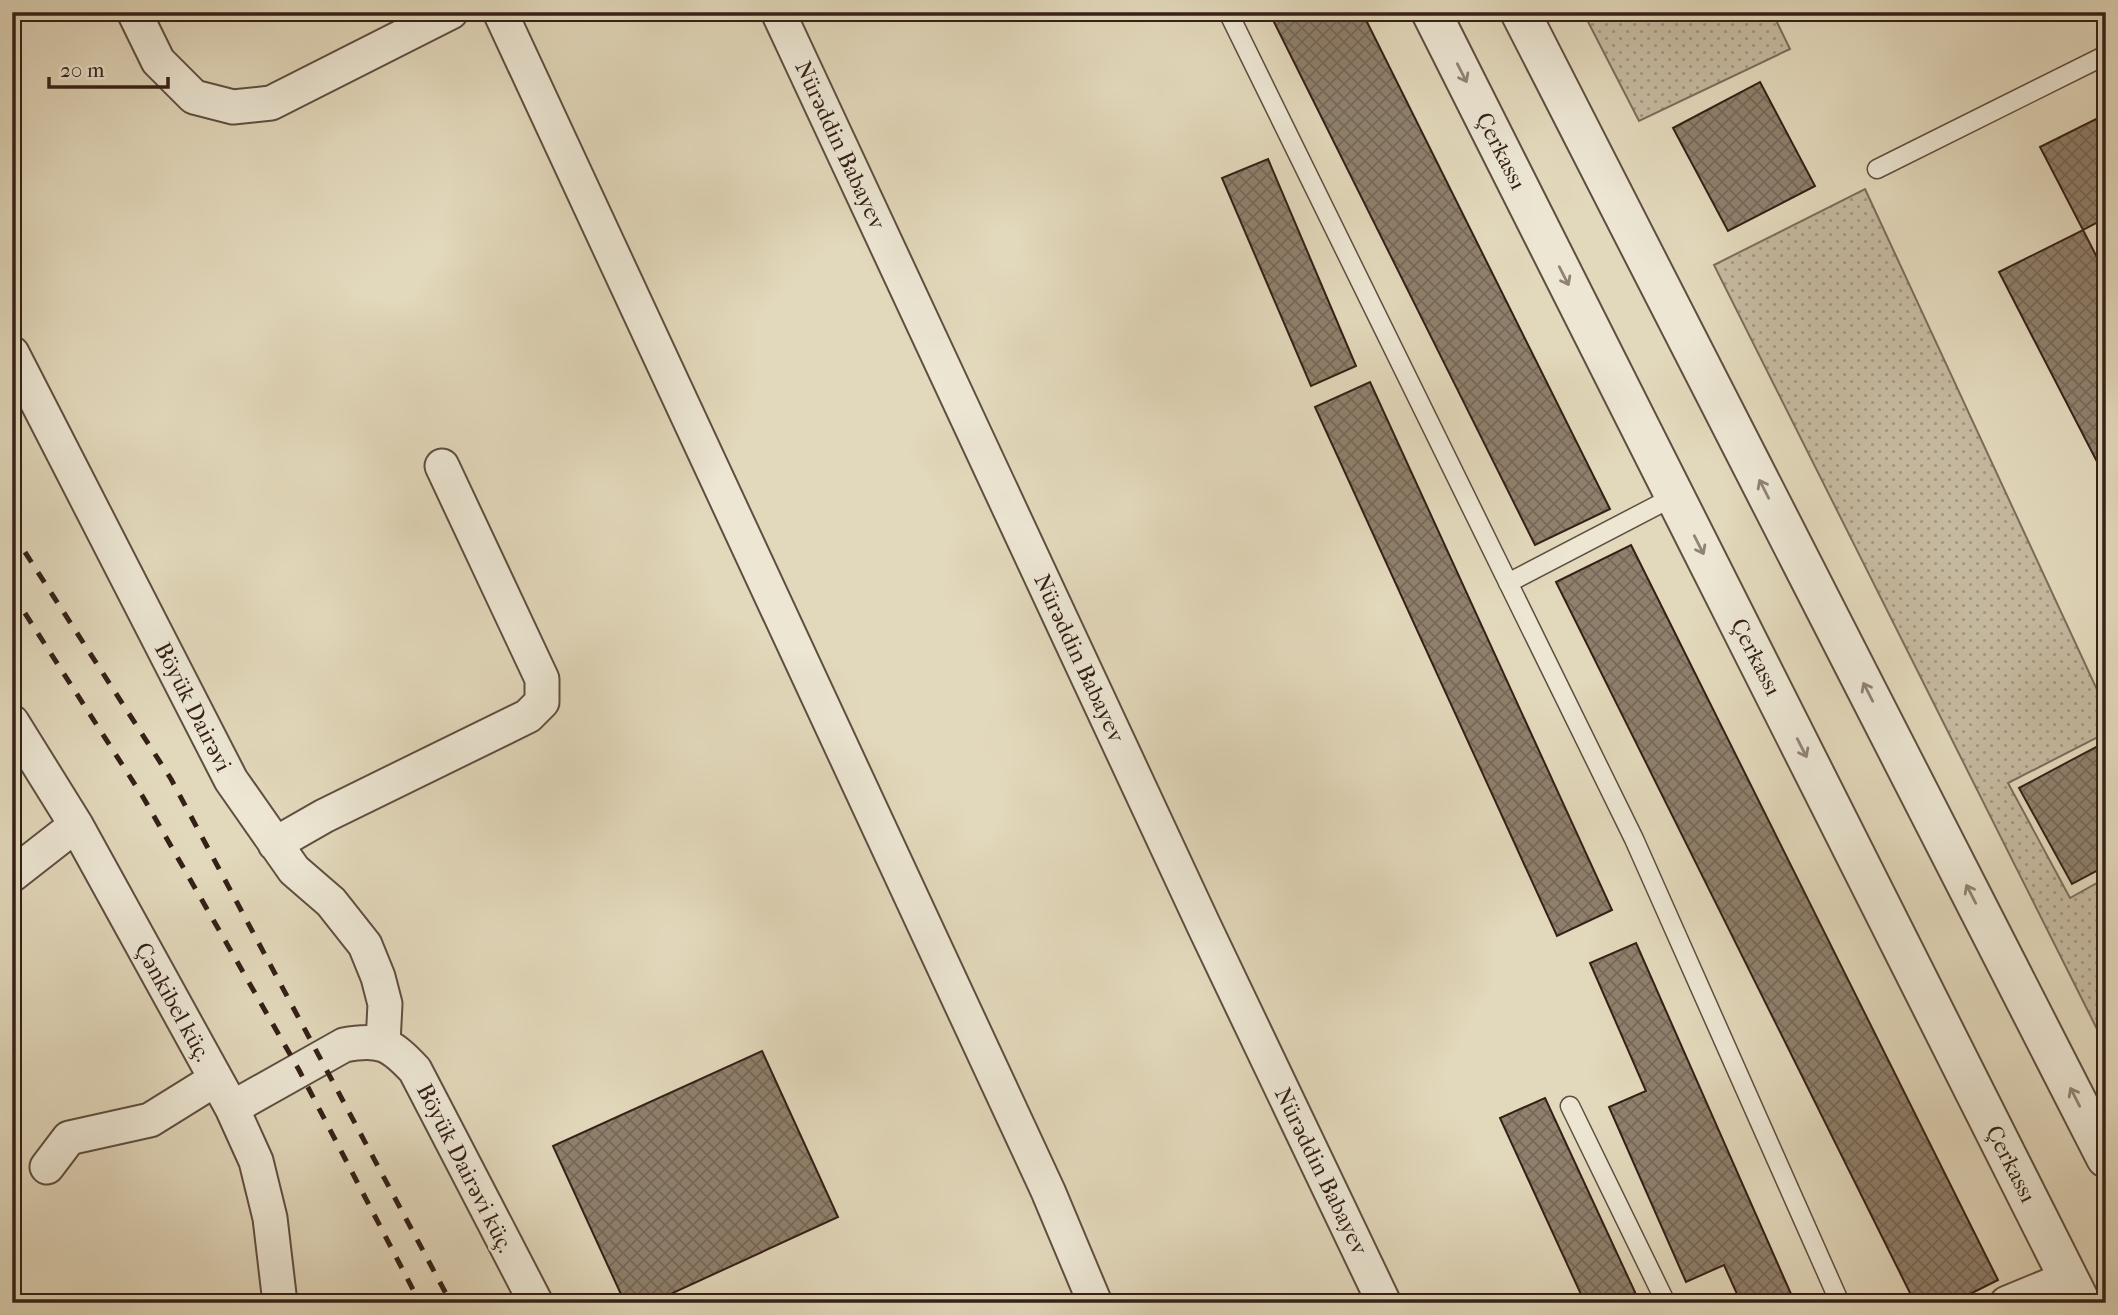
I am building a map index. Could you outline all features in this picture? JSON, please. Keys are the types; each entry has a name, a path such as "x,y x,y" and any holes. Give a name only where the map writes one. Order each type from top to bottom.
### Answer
{"street":[{"path":"134,12 158,61 194,97 233,107 271,103 451,12"},
{"path":"500,12 1043,1178 1095,1303"},
{"name":"Nürəddin Babayev","path":"778,12 1204,926 1384,1303"},
{"name":"Çerkassı","path":"1431,12 2074,1290"},
{"path":"1520,12 2106,1157"},
{"name":"Böyük Dairəvi","path":"12,354 231,780 294,870 331,902 365,945 385,1004 383,1043"},
{"path":"275,844 324,816 528,716 542,702 542,679 442,466"},
{"name":"Çənkibel küç.","path":"12,722 76,825 232,1108 256,1161 270,1218 280,1303"},
{"path":"12,875 76,825"},
{"path":"232,1108 344,1045 361,1041 383,1043"},
{"name":"Böyük Dairəvi küç.","path":"383,1043 399,1053 415,1070 536,1303"},
{"path":"47,1167 69,1138 150,1120 216,1079"},
{"path":"2007,1303 2074,1290"}],"lane":[{"path":"1228,12 1634,839 1840,1303"},
{"path":"1877,169 2106,55"},
{"path":"1508,583 1675,496"},
{"path":"1570,1106 1666,1303"}],"shaded area":[{"path":"1583,12 1772,12 1790,49 1639,121"},
{"path":"1865,189 2106,709 2106,733 2008,783 2070,898 2106,878 2106,1047 1714,265"}],"building":[{"path":"1269,12 1362,12 1610,509 1535,545"},
{"path":"1760,82 1815,186 1728,231 1673,128"},
{"path":"2106,114 2106,218 2083,230 2040,147"},
{"path":"1268,159 1356,366 1311,386 1222,178"},
{"path":"2083,230 2106,275 2106,479 1999,272"},
{"path":"1370,382 1612,910 1557,936 1315,407"},
{"path":"1631,545 1998,1280 1952,1303 1915,1303 1556,582"},
{"path":"2096,747 2106,764 2106,866 2072,884 2019,788"},
{"path":"1636,943 1795,1303 1741,1303 1724,1265 1686,1282 1609,1107 1646,1091 1590,963"},
{"path":"762,1051 838,1217 651,1303 625,1303 553,1146"},
{"path":"1545,1098 1640,1303 1585,1303 1500,1118"}],"railway":[{"path":"12,532 171,779 451,1303"},
{"path":"12,593 143,797 299,1070 420,1303"}]}
